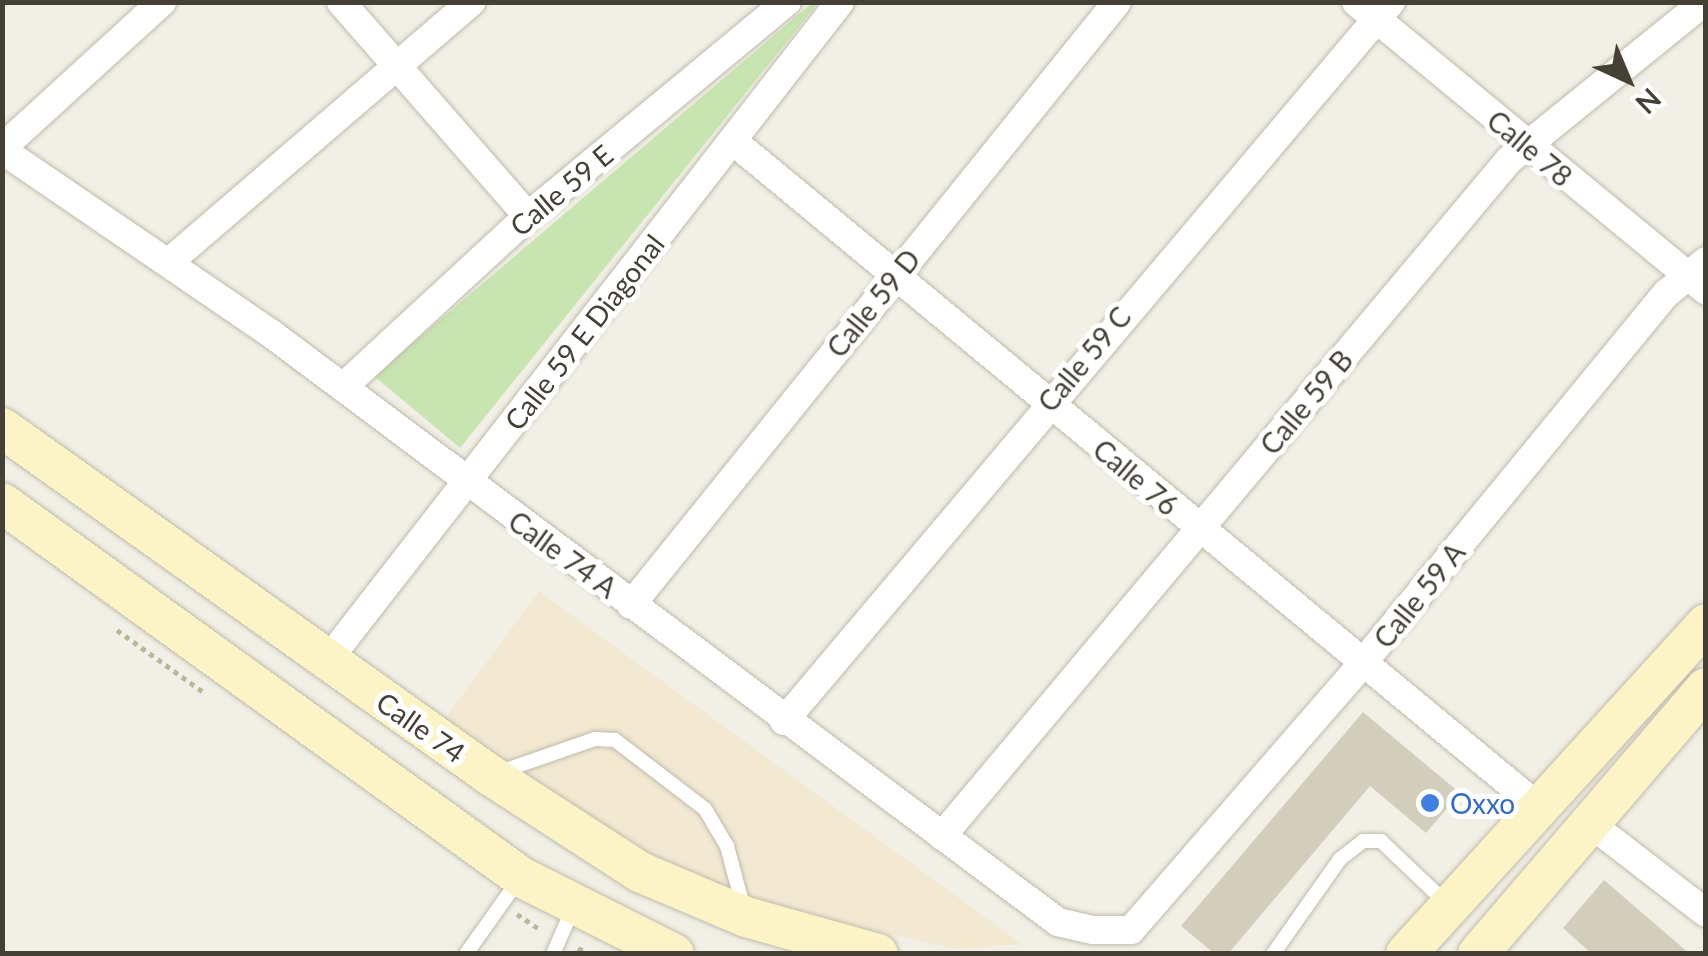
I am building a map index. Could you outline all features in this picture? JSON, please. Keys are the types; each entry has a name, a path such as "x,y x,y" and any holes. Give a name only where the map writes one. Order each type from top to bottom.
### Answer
{"main road":[{"name":"Calle 74","path":"2,428 490,776 640,872 746,917 878,954"},
{"path":"2,504 521,877 630,943 674,954"},
{"path":"1432,936 1706,624"},
{"path":"1478,954 1588,821 1706,688"}],"street":[{"path":"2,149 162,2"},
{"path":"341,2 400,64 528,216"},
{"path":"169,262 471,2"},
{"name":"Calle 59 E","path":"342,387 528,216 787,2"},
{"name":"Calle 59 E Diagonal","path":"327,662 840,2"},
{"name":"Calle 59 D","path":"632,604 1117,2"},
{"name":"Calle 59 B","path":"942,836 1527,146 1704,2"},
{"name":"Calle 78","path":"1374,7 1527,146 1699,277"},
{"name":"Calle 59 C","path":"784,721 1374,7"},
{"name":"Calle 76","path":"732,141 1198,530 1542,810"},
{"name":"Calle 74 A","path":"2,149 169,262 342,387 1058,922 1131,930"},
{"name":"Calle 59 A","path":"1131,930 1699,277"},
{"path":"1588,821 1706,913"}],"lane":[{"path":"490,776 595,740 616,740 705,809 728,846 746,917"},
{"path":"1272,954 1340,859 1364,842 1381,841 1432,936"},
{"path":"466,954 521,877"},
{"path":"553,954 574,906"}],"shaded area":[{"path":"539,591 1022,944 955,949 720,895 480,749 443,721"}],"green space":[{"path":"812,3 818,3 460,448 374,376"}],"building":[{"path":"1363,712 1460,793 1426,833 1370,786 1228,954 1215,954 1181,926"},
{"path":"1604,880 1690,954 1592,954 1563,928"}],"place":[{"name":"Oxxo","path":"1430,803"}]}
